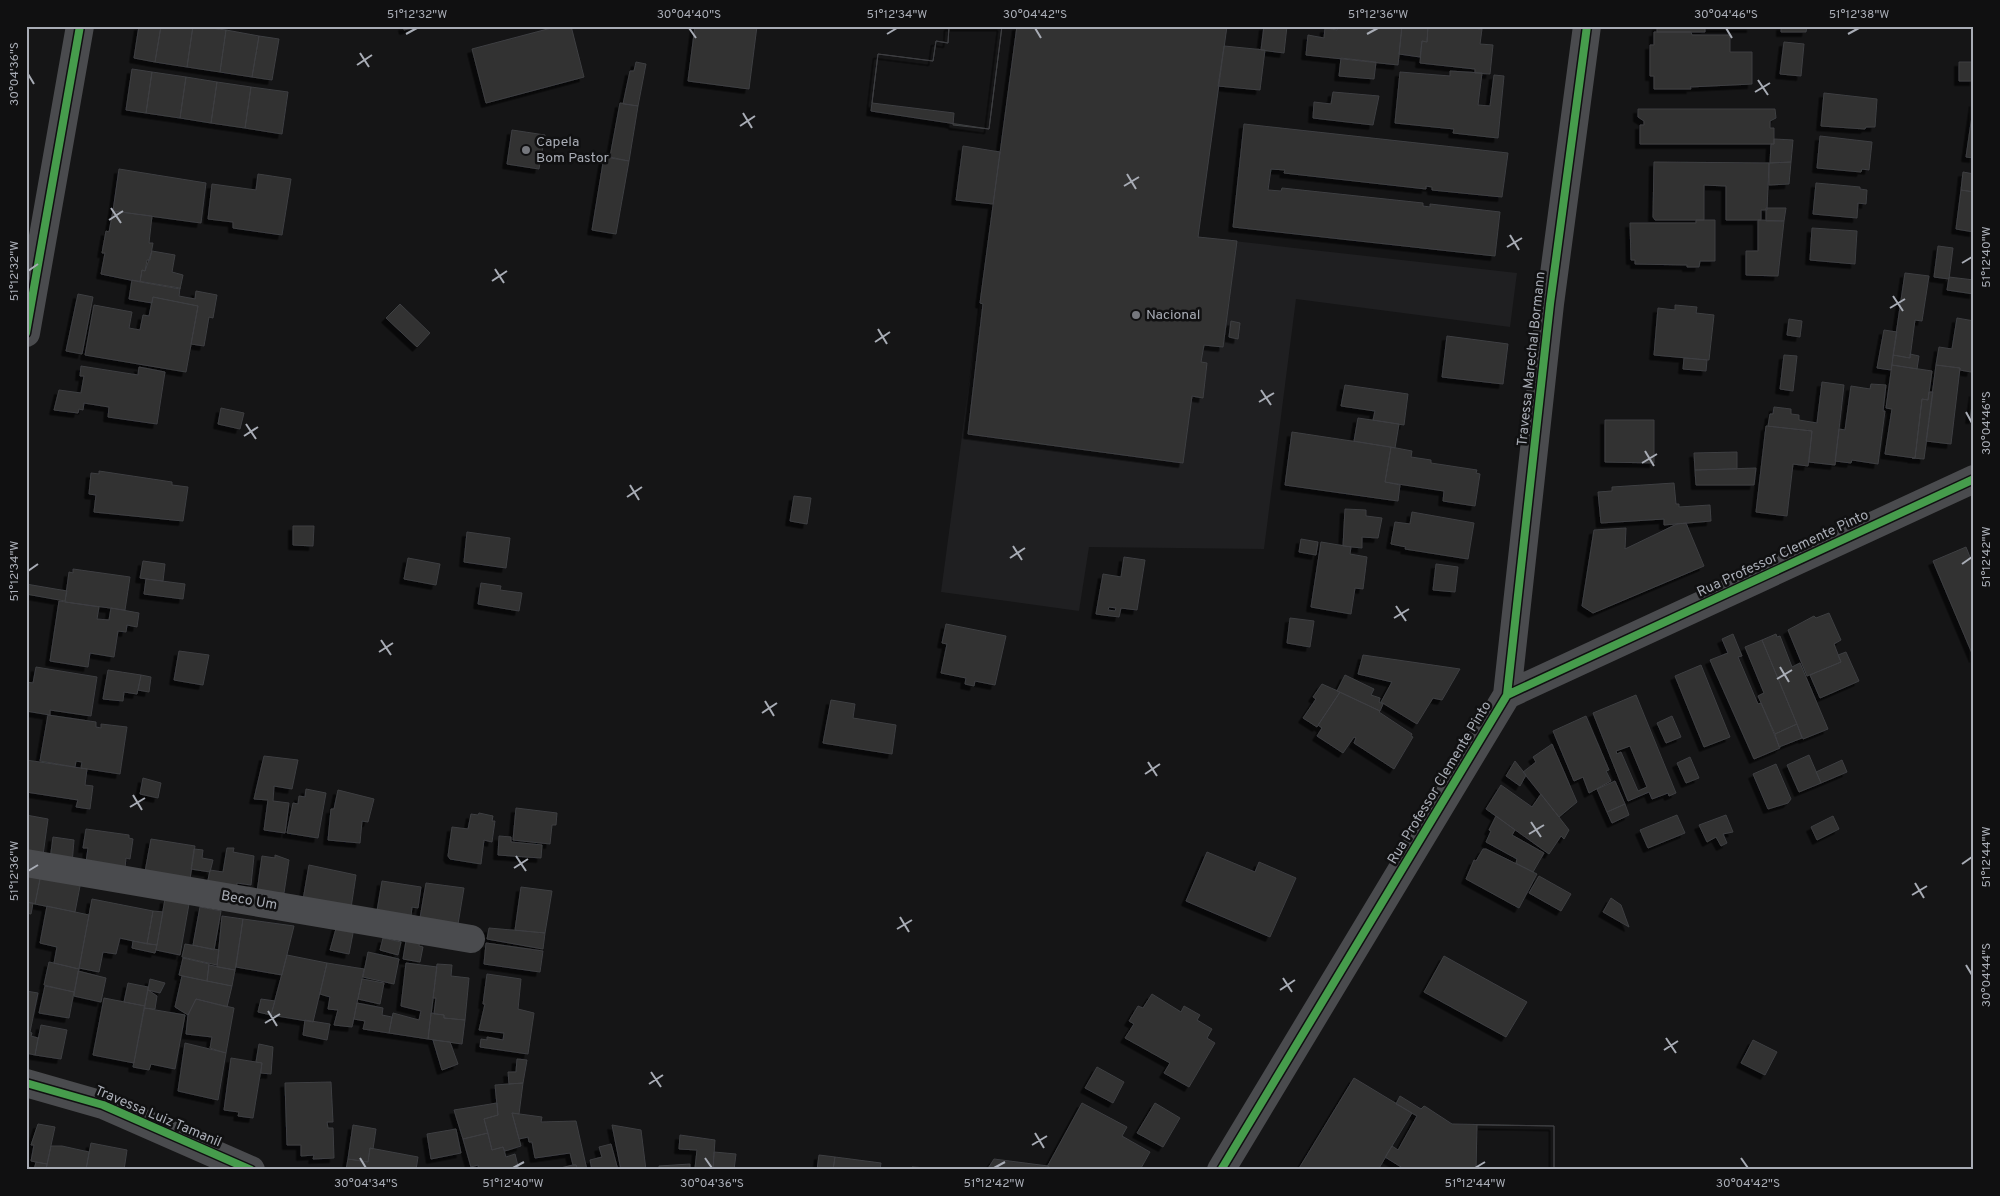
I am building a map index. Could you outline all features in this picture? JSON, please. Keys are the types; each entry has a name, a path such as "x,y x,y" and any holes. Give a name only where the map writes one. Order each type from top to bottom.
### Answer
{"street":[{"path":"26,333 80,26"},
{"name":"Travessa Marechal Bormann","path":"1507,696 1550,304 1587,26"},
{"name":"Rua Professor Clemente Pinto","path":"1221,1170 1507,696 1974,479"},
{"name":"Beco Um","path":"26,863 471,939"},
{"name":"Travessa Luiz Tamanil","path":"26,1083 103,1105 251,1170"}],"shaded area":[{"name":"Nacional","path":"1017,26 1227,26 1198,237 1517,273 1510,327 1296,299 1264,549 1089,547 1079,611 941,592"}],"building":[{"path":"139,26 161,26 155,62 134,58"},
{"path":"161,26 193,26 187,67 155,62"},
{"path":"193,26 226,30 220,72 187,67"},
{"path":"403,26 420,26 404,30"},
{"path":"559,26 571,26 584,77 486,103 472,49"},
{"path":"695,26 757,26 749,89 688,81"},
{"path":"949,26 1002,26 989,129 953,125 954,113 872,103 878,54 933,61 936,41 948,43"},
{"path":"949,26 1002,26 989,129 871,111 878,54 933,61 936,41 948,43"},
{"path":"1017,26 1227,26 1198,237 1237,241 1223,347 1204,345 1201,362 1207,363 1203,398 1192,396 1183,463 968,434 983,304 980,303"},
{"path":"1264,26 1287,26 1284,53 1261,50"},
{"path":"1338,26 1402,26 1398,65 1306,55 1308,35 1324,38 1325,28 1337,30"},
{"path":"1402,26 1428,26 1427,42 1422,41 1420,57 1399,54"},
{"path":"1428,26 1482,29 1480,44 1493,45 1490,74 1475,73 1475,69 1420,63 1422,41 1427,42"},
{"path":"1657,26 1751,26 1751,28 1705,28 1705,32 1657,32"},
{"path":"1781,26 1807,26 1806,32 1781,32"},
{"path":"226,30 259,36 252,77 220,72"},
{"path":"1654,32 1730,35 1730,52 1752,52 1752,84 1690,87 1691,89 1654,89 1654,76 1650,76 1650,45 1654,45"},
{"path":"259,36 279,39 272,80 252,77"},
{"path":"1784,42 1804,44 1801,76 1780,74"},
{"path":"1224,46 1265,50 1260,90 1218,86"},
{"path":"1341,58 1376,62 1374,79 1339,76"},
{"path":"636,62 646,64 638,106 623,104 630,71 634,71"},
{"path":"1959,62 1974,62 1974,81 1959,81"},
{"path":"132,69 152,72 146,113 126,110"},
{"path":"1450,71 1482,73 1478,105 1490,106 1494,75 1504,76 1498,138 1453,133 1454,129 1395,123 1400,72 1450,76"},
{"path":"152,72 186,77 180,118 146,113"},
{"path":"186,77 217,82 211,123 180,118"},
{"path":"217,82 251,87 245,128 211,123"},
{"path":"251,87 288,92 282,134 245,128"},
{"path":"1333,92 1379,96 1373,125 1313,118 1314,102 1331,104"},
{"path":"1824,93 1877,99 1875,127 1866,127 1865,129 1821,126"},
{"path":"1974,102 1974,158 1966,157"},
{"path":"620,103 638,106 629,161 610,157"},
{"path":"1638,109 1775,109 1776,118 1770,121 1770,128 1774,128 1774,144 1640,144 1640,125 1644,125 1644,121 1638,117"},
{"path":"1244,124 1508,153 1502,197 1432,190 1432,187 1426,186 1426,189 1284,173 1285,170 1271,169 1268,190 1281,191 1282,188 1423,203 1423,206 1430,207 1430,204 1500,212 1495,256 1233,227"},
{"name":"Capela Bom Pastor","path":"512,130 545,135 539,169 507,164"},
{"path":"1820,136 1872,142 1869,170 1862,169 1861,172 1817,168"},
{"path":"1774,139 1793,140 1791,162 1770,163 1771,144 1774,144"},
{"path":"963,146 1000,152 993,204 956,200"},
{"path":"604,157 629,161 616,234 592,230"},
{"path":"1654,162 1769,163 1767,210 1761,210 1761,220 1726,220 1726,186 1704,185 1704,220 1655,220 1653,217"},
{"path":"1791,162 1789,184 1769,185 1769,163"},
{"path":"119,169 206,183 201,223 113,211"},
{"path":"1963,172 1974,174 1974,192 1961,190"},
{"path":"258,174 291,179 282,235 233,228 233,222 208,219 212,184 256,190"},
{"path":"1816,183 1860,187 1860,189 1867,190 1866,204 1858,203 1857,218 1813,214"},
{"path":"1961,190 1974,192 1974,232 1956,229"},
{"path":"1766,208 1786,208 1784,221 1766,221"},
{"path":"113,211 152,216 149,243 153,243 150,260 147,260 145,271 142,270 140,282 101,274 105,253 102,253 106,231 109,232"},
{"path":"1696,220 1715,220 1715,261 1700,261 1699,267 1687,267 1687,265 1635,264 1635,260 1631,260 1630,223 1696,223"},
{"path":"1758,220 1784,221 1778,276 1746,275 1746,251 1758,251"},
{"path":"1812,228 1857,231 1855,264 1810,260"},
{"path":"1938,246 1953,248 1949,279 1934,277"},
{"path":"152,251 175,255 172,272 183,275 180,289 140,282 142,270 145,271"},
{"path":"1905,273 1929,276 1922,321 1915,320 1910,358 1893,355"},
{"path":"1949,277 1974,280 1974,294 1947,290"},
{"path":"132,280 180,288 179,296 195,299 196,291 217,295 213,318 209,317 204,346 191,344 198,306 153,297 152,303 129,299"},
{"path":"78,294 93,297 82,354 66,351"},
{"path":"153,297 198,306 186,372 85,355 94,305 132,312 129,328 140,330 143,315 149,316"},
{"path":"400,304 430,333 417,347 386,318"},
{"path":"1675,305 1697,307 1696,313 1714,315 1709,360 1654,355 1658,308 1675,310"},
{"path":"1957,318 1974,321 1974,357 1971,372 1960,370 1960,368 1936,365 1939,347 1952,349"},
{"path":"1789,319 1802,321 1800,337 1787,335"},
{"path":"1231,321 1240,323 1238,339 1229,337"},
{"path":"1884,330 1897,332 1891,370 1877,368"},
{"path":"1447,336 1508,344 1503,384 1442,377"},
{"path":"1910,354 1919,356 1917,369 1892,365 1893,355 1910,358"},
{"path":"1784,355 1797,356 1793,391 1780,389"},
{"path":"1684,358 1707,360 1706,371 1683,369"},
{"path":"1892,365 1932,371 1928,400 1922,399 1915,458 1885,454 1892,409 1886,408"},
{"path":"1936,365 1960,368 1951,444 1926,441"},
{"path":"81,366 138,375 139,367 165,372 157,424 108,417 109,407 84,403 83,410 79,409 78,413 54,410 59,390 81,393 84,376 80,376"},
{"path":"1822,382 1844,385 1835,465 1809,462 1812,431 1768,426 1770,414 1773,414 1774,407 1791,409 1791,414 1799,415 1799,420 1817,423"},
{"path":"1871,384 1886,385 1883,411 1885,411 1878,464 1852,460 1851,463 1835,461 1839,429 1845,430 1851,386 1870,389"},
{"path":"1345,385 1408,394 1404,425 1373,420 1375,411 1341,406"},
{"path":"1929,392 1933,392 1924,459 1912,458 1915,458 1922,399 1928,400"},
{"path":"1974,392 1974,419 1970,419"},
{"path":"221,408 244,413 240,429 218,424"},
{"path":"1358,418 1399,424 1395,448 1354,441"},
{"path":"1605,420 1654,420 1654,463 1605,462"},
{"path":"1766,426 1812,431 1808,466 1793,464 1787,516 1756,512"},
{"path":"1292,432 1391,447 1385,482 1400,485 1398,501 1285,485"},
{"path":"1391,447 1412,451 1411,457 1431,460 1431,463 1477,470 1476,473 1480,474 1475,506 1443,501 1444,491 1385,482"},
{"path":"1737,452 1737,469 1695,470 1694,453"},
{"path":"1756,468 1754,485 1696,485 1695,470"},
{"path":"99,471 172,482 172,485 188,487 183,521 94,512 96,495 89,494 91,473 99,474"},
{"path":"1674,483 1676,504 1679,504 1679,507 1710,505 1711,521 1664,525 1664,519 1601,523 1598,492 1612,491 1612,487"},
{"path":"794,496 811,498 807,524 790,521"},
{"path":"1345,509 1366,510 1366,516 1382,518 1378,538 1362,537 1362,548 1343,546"},
{"path":"1412,512 1474,523 1468,559 1405,549 1406,547 1391,544 1395,522 1410,524"},
{"path":"1686,523 1704,566 1593,613 1582,606 1594,530 1626,528 1625,549 1677,524"},
{"path":"293,526 314,526 313,546 293,545"},
{"path":"467,532 510,538 506,568 464,562"},
{"path":"1301,539 1318,542 1316,555 1299,552"},
{"path":"1321,542 1351,547 1350,554 1367,557 1363,589 1355,588 1351,614 1311,607"},
{"path":"1966,547 1974,567 1974,658 1933,561"},
{"path":"1124,557 1145,560 1137,610 1121,608 1119,617 1096,614 1103,574 1121,577","holes":["1109,607 1116,608 1115,611 1108,610"]},
{"path":"408,558 440,564 436,585 404,579"},
{"path":"143,561 165,564 163,581 140,578"},
{"path":"1436,564 1458,567 1455,592 1433,590"},
{"path":"73,569 130,577 125,610 65,602 69,572 73,573"},
{"path":"146,579 185,584 183,599 144,594"},
{"path":"481,583 501,586 500,590 522,593 519,611 478,604"},
{"path":"26,584 67,591 65,601 26,594"},
{"path":"59,601 99,607 97,619 109,620 111,608 139,613 137,627 127,625 126,632 118,631 114,657 90,653 88,667 50,661"},
{"path":"1829,613 1841,640 1834,644 1841,662 1807,676 1788,630 1814,616 1816,618"},
{"path":"1290,618 1314,621 1310,647 1287,643"},
{"path":"946,624 1006,636 995,685 975,681 974,686 965,684 966,678 941,673 947,644 942,643"},
{"path":"1733,634 1742,656 1738,657 1758,704 1761,703 1780,748 1754,759 1710,660 1728,653 1722,639"},
{"path":"1776,634 1777,637 1780,636 1792,667 1800,663 1828,729 1803,739 1762,640"},
{"path":"1762,640 1797,724 1775,734 1758,696 1764,693 1745,647"},
{"path":"179,651 209,655 203,685 174,680"},
{"path":"1846,652 1859,681 1820,698 1810,675 1841,662 1838,655"},
{"path":"1363,655 1460,669 1442,700 1433,698 1417,724 1381,702 1392,682 1358,674"},
{"path":"1701,665 1730,737 1704,747 1675,676"},
{"path":"36,667 97,677 91,716 50,710 50,715 26,711 26,682 33,683"},
{"path":"108,670 141,675 137,694 124,692 123,701 103,699"},
{"path":"141,675 151,677 149,692 138,690"},
{"path":"1345,675 1374,689 1371,695 1380,698 1379,702 1383,704 1380,711 1337,691"},
{"path":"1322,684 1340,692 1317,727 1303,718 1316,699 1313,697"},
{"path":"1340,692 1380,711 1412,734 1411,736 1413,737 1394,769 1354,743 1356,738 1354,737 1343,753 1317,736 1322,728 1318,725"},
{"path":"1636,695 1676,793 1669,796 1668,793 1652,799 1649,792 1628,801 1593,713","holes":["1630,746 1647,787 1638,791 1621,752 1617,754 1616,751"]},
{"path":"831,700 855,704 853,718 896,725 892,754 823,743"},
{"path":"48,715 96,722 96,727 101,728 101,724 127,727 120,774 81,768 82,762 76,761 75,767 40,761"},
{"path":"1586,716 1609,770 1606,771 1611,781 1589,793 1583,777 1574,781 1553,731"},
{"path":"1672,716 1681,737 1666,743 1657,723"},
{"path":"1797,724 1802,738 1779,747 1775,734"},
{"path":"1552,744 1577,802 1559,817 1523,772 1536,762 1533,757"},
{"path":"1809,755 1821,783 1799,792 1787,765"},
{"path":"264,756 298,760 292,789 274,786 273,801 289,803 285,833 264,830 268,800 254,799"},
{"path":"1690,757 1699,778 1686,783 1677,763"},
{"path":"26,760 87,769 85,785 93,786 90,809 76,807 78,800 26,792"},
{"path":"1842,760 1847,772 1821,783 1816,772"},
{"path":"1515,761 1526,775 1520,786 1506,776"},
{"path":"1776,764 1791,799 1788,803 1768,809 1753,774"},
{"path":"143,778 161,783 158,798 140,794"},
{"path":"1615,781 1625,804 1607,812 1597,789"},
{"path":"1501,785 1532,807 1541,794 1569,830 1564,839 1561,836 1549,854 1486,809"},
{"path":"306,789 326,793 318,838 287,833 293,803 298,804 299,796 305,797"},
{"path":"338,790 374,799 368,822 362,821 360,843 328,840 331,809 334,809"},
{"path":"1625,804 1629,815 1612,823 1607,812"},
{"path":"516,808 557,813 556,825 552,825 550,844 513,840"},
{"path":"479,813 493,816 492,821 495,821 492,842 484,840 481,864 450,859 448,856 452,827 468,829 471,814 478,815"},
{"path":"26,815 48,819 43,855 26,853"},
{"path":"1677,815 1685,833 1648,848 1640,830"},
{"path":"1726,815 1733,832 1723,834 1727,843 1721,846 1716,837 1707,842 1699,825"},
{"path":"1496,816 1515,830 1512,835 1544,853 1533,872 1516,863 1517,859 1486,842 1491,831 1489,830"},
{"path":"1833,816 1839,829 1817,840 1811,827"},
{"path":"86,829 129,835 129,838 133,839 130,859 126,858 125,868 86,862 88,848 83,848"},
{"path":"499,836 511,837 511,842 542,845 541,858 498,855"},
{"path":"53,837 74,840 72,864 50,860"},
{"path":"151,839 195,846 190,879 145,872"},
{"path":"227,848 234,848 233,852 254,856 251,885 237,883 236,890 207,885 210,870 223,872"},
{"path":"194,849 203,850 202,858 213,860 210,872 191,869"},
{"path":"1483,849 1537,874 1519,908 1466,879 1474,860 1476,861"},
{"path":"1207,852 1255,872 1259,862 1296,878 1270,937 1186,901"},
{"path":"275,855 289,860 284,893 257,892 262,856 275,858"},
{"path":"309,865 356,875 351,908 303,900"},
{"path":"26,872 41,874 35,904 26,902"},
{"path":"41,874 81,881 75,912 35,904"},
{"path":"1539,876 1571,894 1561,911 1529,893"},
{"path":"382,881 421,887 418,908 412,907 411,916 377,911"},
{"path":"426,883 464,888 458,924 420,918"},
{"path":"521,887 552,891 545,933 515,930"},
{"path":"1611,898 1621,905 1629,927 1603,912"},
{"path":"92,899 153,911 147,944 120,938 116,954 103,952 99,972 79,968"},
{"path":"165,899 189,904 180,955 156,950"},
{"path":"26,902 33,903 31,914 26,913"},
{"path":"47,906 89,915 79,969 54,963 57,947 40,943"},
{"path":"200,907 221,911 214,950 193,945"},
{"path":"153,911 163,912 157,945 147,944"},
{"path":"222,916 243,919 235,970 217,967"},
{"path":"243,919 294,926 282,975 236,967"},
{"path":"337,925 354,928 349,954 330,950"},
{"path":"489,928 545,933 543,949 487,939"},
{"path":"407,935 420,938 419,946 423,947 420,962 403,959"},
{"path":"383,938 401,942 398,955 380,950"},
{"path":"133,941 157,945 155,953 132,948"},
{"path":"486,943 543,951 540,972 484,964"},
{"path":"185,944 219,950 217,965 182,957"},
{"path":"368,952 399,959 394,984 363,977"},
{"path":"287,955 327,963 313,1022 271,1015"},
{"path":"1444,956 1527,1002 1506,1037 1424,992"},
{"path":"183,958 209,964 207,981 179,975"},
{"path":"49,962 79,969 74,992 44,985"},
{"path":"327,963 364,969 352,1027 334,1025 338,1010 328,1009 330,997 320,994"},
{"path":"406,963 437,967 428,1039 389,1033 393,1013 419,1020 421,1011 401,1006"},
{"path":"437,964 452,965 451,976 469,978 465,1020 444,1018 444,1015 434,1014 436,998 433,998"},
{"path":"209,965 235,970 232,986 207,981"},
{"path":"78,971 106,978 101,1002 74,996"},
{"path":"487,974 521,979 518,1009 534,1013 528,1054 480,1047 481,1039 487,1040 487,1037 503,1040 504,1033 479,1030 485,1004 483,1004"},
{"path":"182,976 232,986 227,1007 196,999 188,1015 175,1007"},
{"path":"150,979 165,983 160,993 148,990"},
{"path":"362,979 384,983 380,1004 358,999"},
{"path":"128,983 148,987 145,1006 124,1002"},
{"path":"45,986 74,992 69,1018 39,1013"},
{"path":"148,990 157,996 155,1009 144,1008"},
{"path":"26,991 38,993 30,1032 32,1033 31,1036 38,1038 35,1055 26,1053"},
{"path":"1152,994 1181,1012 1184,1006 1200,1015 1197,1020 1212,1029 1207,1038 1215,1043 1189,1087 1164,1073 1170,1063 1125,1038 1134,1024 1129,1021 1138,1006 1143,1008"},
{"path":"104,998 145,1006 134,1063 93,1055"},
{"path":"196,999 234,1008 226,1053 210,1048 212,1037 186,1034 188,1015"},
{"path":"261,999 275,1001 271,1015 258,1012"},
{"path":"357,1003 383,1008 382,1015 392,1017 389,1033 363,1029 365,1021 354,1019"},
{"path":"144,1008 185,1015 175,1069 151,1064 149,1070 133,1067"},
{"path":"431,1013 444,1015 444,1018 465,1020 462,1044 428,1039"},
{"path":"305,1020 330,1024 327,1040 303,1035"},
{"path":"41,1025 67,1030 61,1059 35,1055"},
{"path":"433,1040 450,1042 458,1064 442,1070"},
{"path":"1753,1040 1777,1052 1765,1075 1741,1063"},
{"path":"185,1043 226,1053 218,1100 178,1091"},
{"path":"259,1044 273,1047 271,1074 261,1073 262,1063 256,1062"},
{"path":"231,1058 262,1063 253,1118 238,1116 239,1112 224,1110"},
{"path":"517,1059 527,1060 523,1083 509,1084 508,1072 516,1072"},
{"path":"1097,1067 1124,1082 1113,1103 1085,1088"},
{"path":"1354,1078 1412,1113 1378,1170 1298,1170"},
{"path":"331,1082 333,1122 327,1122 328,1128 333,1128 334,1158 313,1159 314,1155 301,1156 301,1145 287,1145 285,1083"},
{"path":"523,1083 519,1114 512,1113 521,1146 505,1151 503,1147 492,1150 484,1119 498,1115 495,1085"},
{"path":"1400,1096 1421,1109 1424,1106 1426,1107 1452,1124 1554,1126 1554,1170 1406,1170 1385,1157 1392,1146 1398,1150 1417,1116 1396,1104"},
{"path":"497,1103 498,1115 484,1119 488,1133 463,1139 454,1110"},
{"path":"1082,1103 1127,1127 1122,1136 1150,1152 1140,1170 1052,1170 1047,1167"},
{"path":"1155,1103 1180,1118 1163,1147 1137,1133"},
{"path":"512,1113 542,1117 541,1122 576,1121 587,1170 578,1170 576,1165 573,1165 570,1153 535,1158 532,1142 529,1142 528,1137 519,1139"},
{"path":"38,1124 55,1127 47,1164 31,1161 34,1145 31,1145"},
{"path":"353,1125 376,1129 373,1149 370,1148 368,1162 348,1159"},
{"path":"612,1125 641,1130 646,1170 621,1170"},
{"path":"1477,1125 1554,1126 1554,1170 1476,1170"},
{"path":"456,1129 461,1153 431,1159 427,1134"},
{"path":"488,1133 492,1150 503,1147 506,1157 515,1154 519,1170 479,1170 478,1165 471,1167 463,1139"},
{"path":"680,1135 715,1140 713,1169 695,1168 697,1150 679,1149"},
{"path":"91,1143 127,1150 124,1170 86,1170"},
{"path":"611,1144 618,1170 592,1170 590,1160 602,1157 599,1147"},
{"path":"51,1146 62,1146 89,1152 86,1170 46,1170"},
{"path":"370,1148 418,1157 416,1170 346,1170 348,1159 368,1162"},
{"path":"714,1152 736,1154 734,1170 713,1170"},
{"path":"819,1155 835,1157 833,1170 817,1170"},
{"path":"835,1157 881,1163 880,1170 833,1170"},
{"path":"994,1159 1048,1166 1052,1170 987,1170"},
{"path":"36,1162 47,1164 46,1170 34,1170"},
{"path":"690,1164 690,1170 659,1170 659,1166"},
{"path":"576,1165 578,1170 552,1170"},
{"path":"912,1167 927,1168 927,1170 911,1170"}],"cycle path":[{"path":"26,333 80,26"},
{"path":"1507,695 1550,304 1587,26"},
{"path":"1221,1170 1507,695 1974,479"},
{"path":"26,1083 103,1105 251,1170"}],"place":[{"name":"Capela Bom Pastor","path":"526,150"},
{"name":"Nacional","path":"1136,315"}]}
